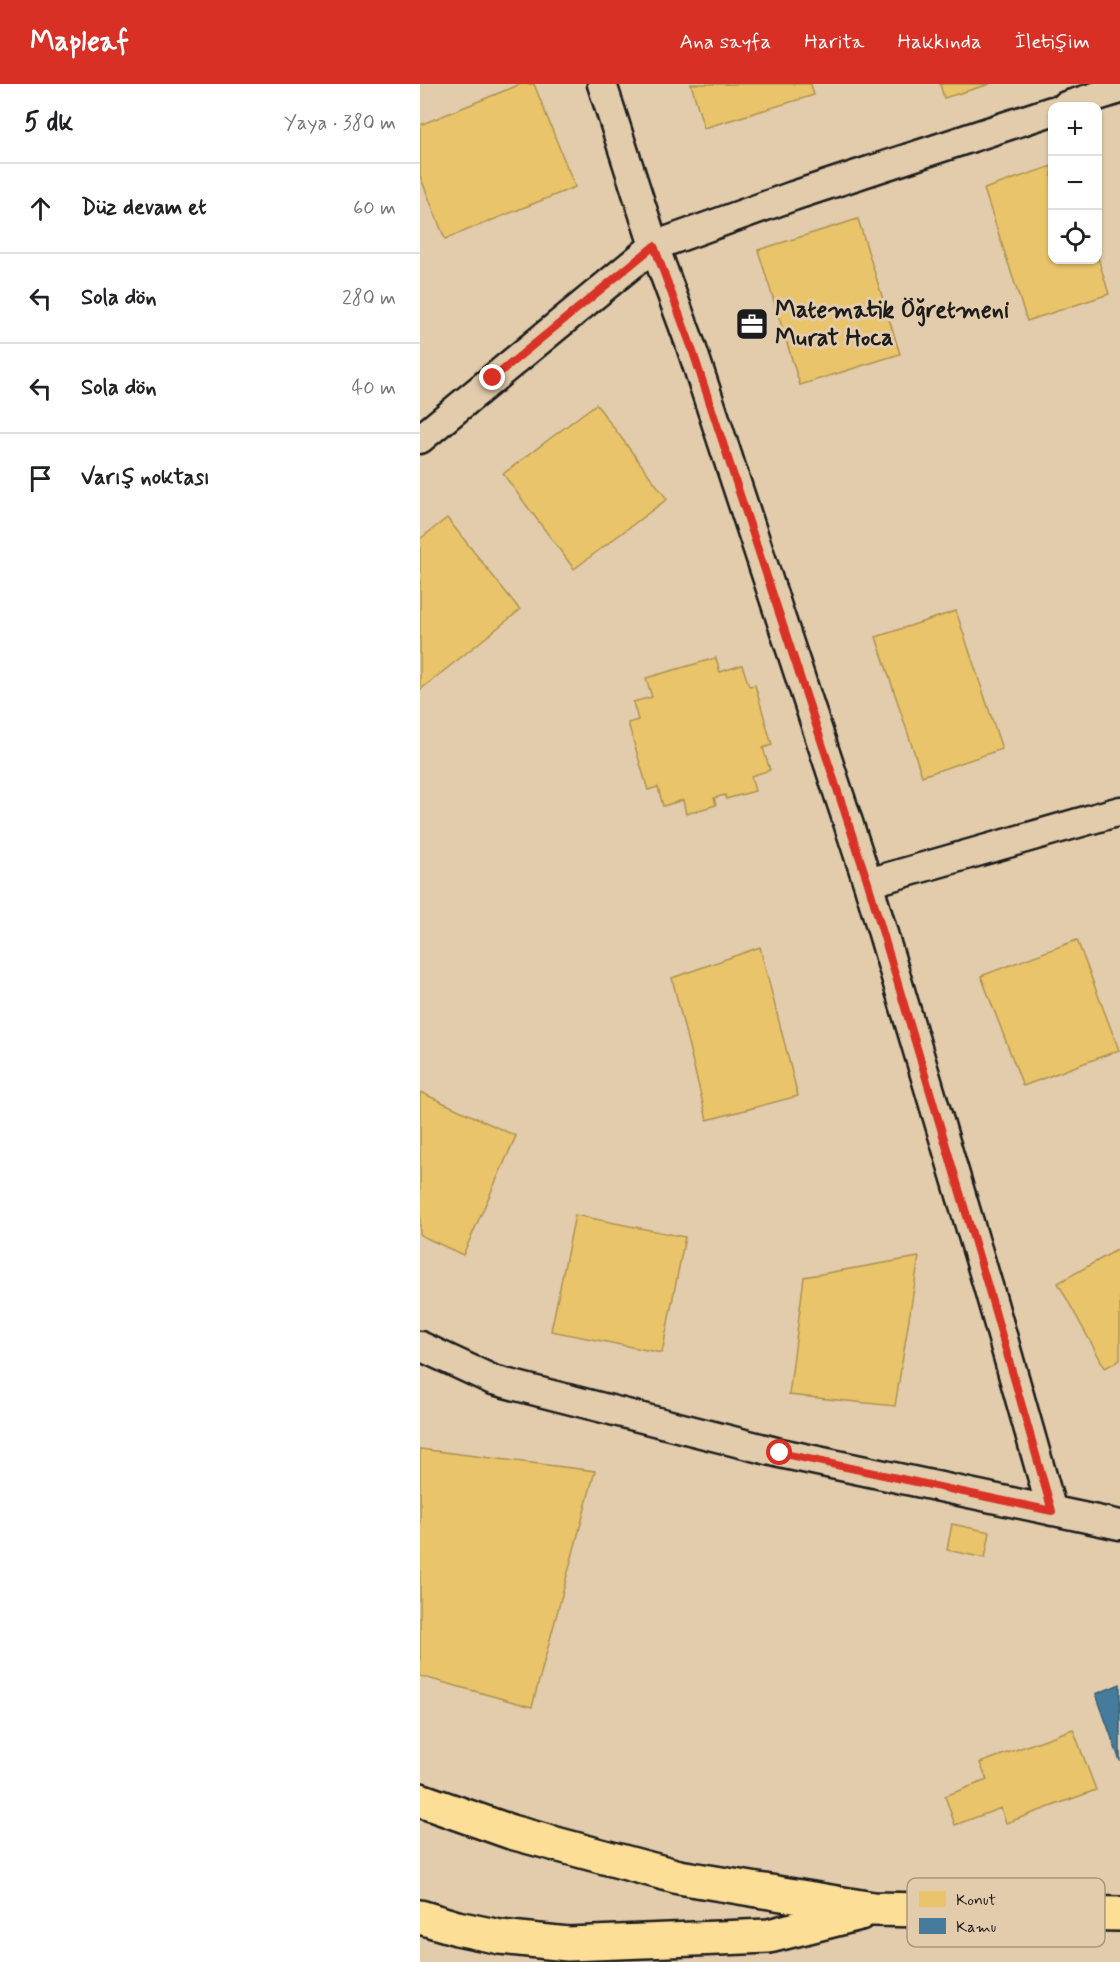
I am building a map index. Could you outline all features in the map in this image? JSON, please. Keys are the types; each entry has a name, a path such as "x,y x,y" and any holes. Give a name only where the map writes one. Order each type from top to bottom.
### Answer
{"main road":[{"path":"420,1800 512,1832 679,1877 873,1909 907,1910"},
{"path":"420,1917 500,1938 568,1944 602,1944 769,1936 873,1909"},
{"path":"1105,1914 1120,1914"}],"street":[{"path":"602,84 654,246 691,346 868,883 1052,1511"},
{"path":"1079,102 1120,89"},
{"path":"420,439 654,246 793,196 1048,113"},
{"path":"868,883 1120,811"},
{"path":"420,1346 493,1380 780,1453 1120,1525"}],"building: Konut":[{"path":"521,84 534,84 575,187 445,239 420,176 420,125"},
{"path":"691,84 811,84 814,95 704,128"},
{"path":"940,84 990,84 944,98"},
{"path":"1048,167 1048,264 1100,264 1109,294 1027,321 984,189"},
{"path":"858,219 900,354 800,385 758,250"},
{"path":"596,404 667,499 574,569 503,474"},
{"path":"447,518 520,610 420,690 420,539"},
{"path":"956,611 1002,749 922,776 876,637"},
{"path":"716,658 720,672 742,665 749,686 755,685 772,745 763,748 770,770 751,776 755,791 726,799 725,795 714,798 716,805 686,814 683,800 663,806 658,787 648,790 628,723 638,720 633,702 652,697 646,678"},
{"path":"1077,940 1119,1050 1023,1086 981,976"},
{"path":"760,947 798,1096 707,1120 672,978"},
{"path":"420,1092 516,1136 463,1255 420,1235"},
{"path":"575,1215 685,1237 662,1353 551,1331"},
{"path":"1120,1248 1120,1360 1105,1368 1058,1283"},
{"path":"919,1257 895,1406 789,1395 804,1277"},
{"path":"420,1449 595,1471 532,1707 420,1676"},
{"path":"952,1524 990,1532 985,1558 947,1550"},
{"path":"1073,1729 1096,1790 1006,1823 1001,1808 955,1825 945,1796 987,1780 980,1763"}],"building: Kamu":[{"path":"1120,1684 1120,1761 1096,1694"}],"place":[{"name":"Matematik Öğretmeni Murat Hoca","path":"752,324"}],"route":[{"path":"493,378 654,246 691,346 868,883 1052,1511 780,1453"}]}
